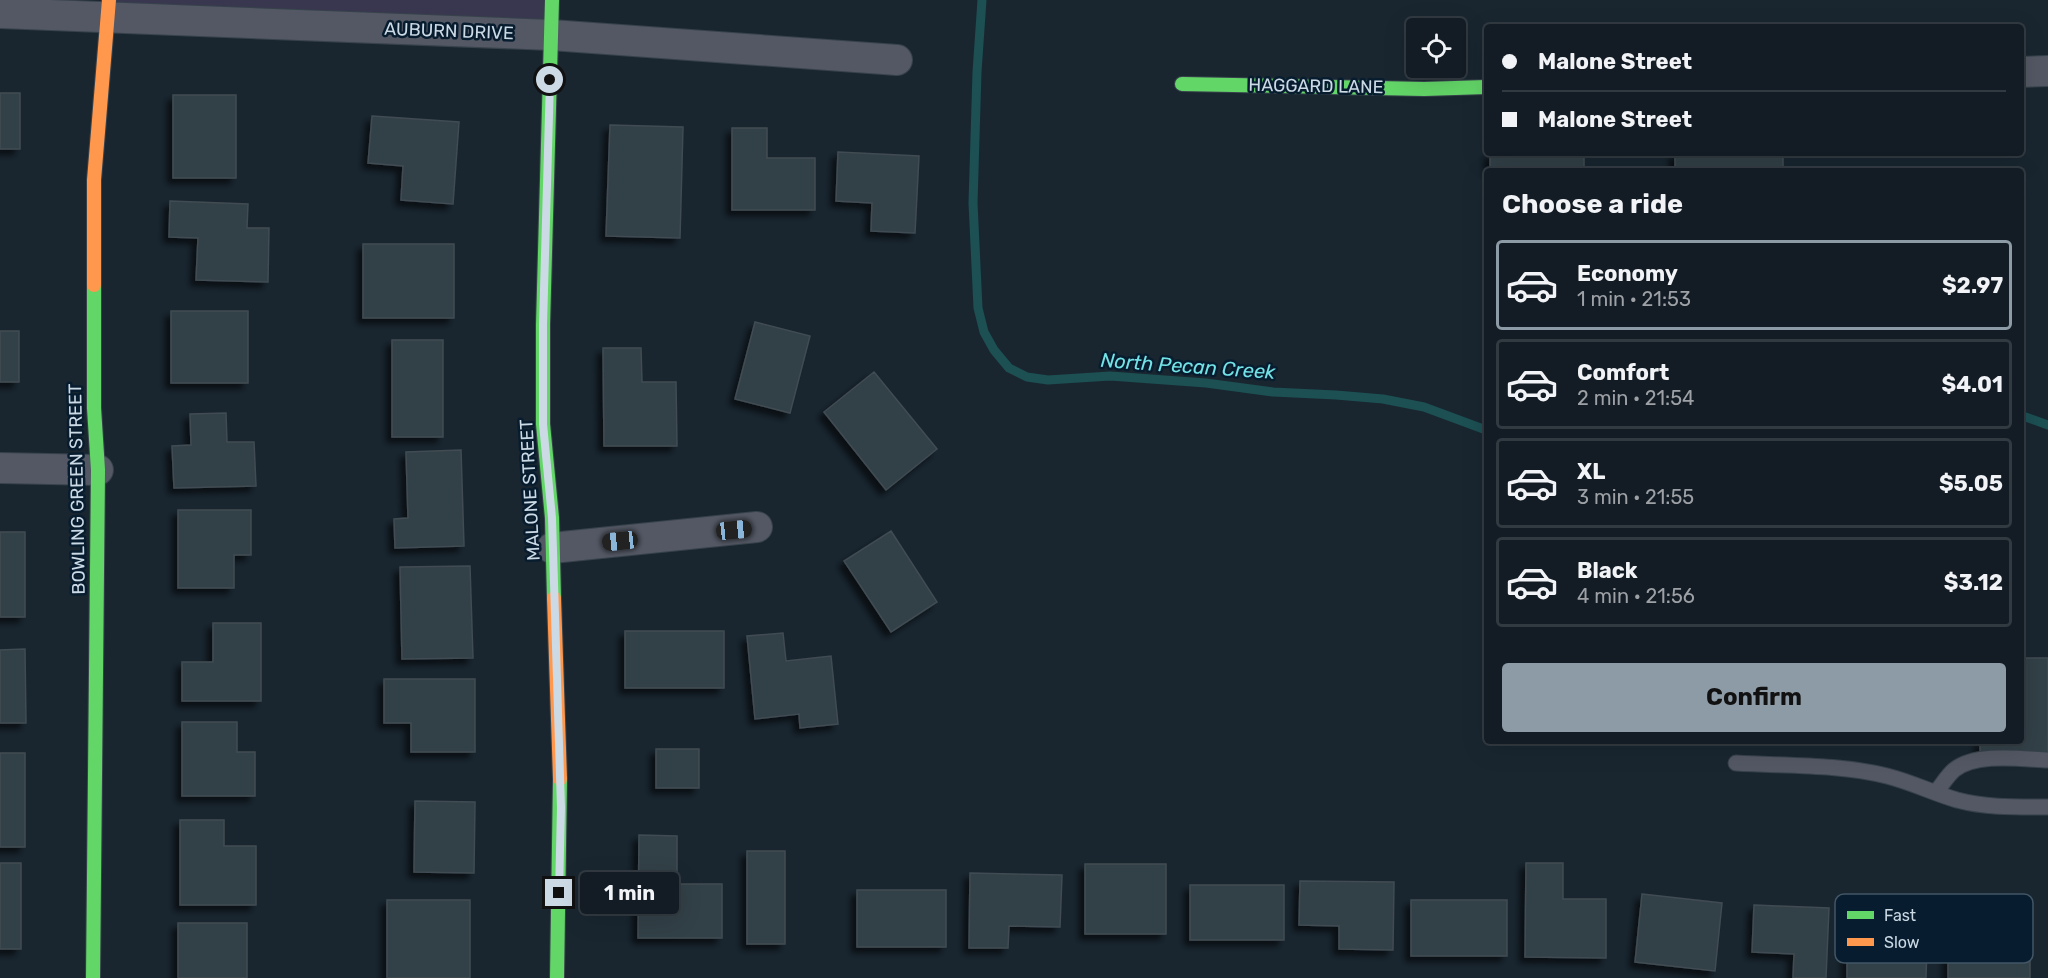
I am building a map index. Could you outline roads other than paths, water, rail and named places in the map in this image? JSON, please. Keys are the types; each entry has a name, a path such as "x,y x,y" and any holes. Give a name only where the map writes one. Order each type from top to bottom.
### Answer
{"street":[{"name":"MALONE STREET","path":"552,0 543,325 543,424 552,518 561,808 557,978"},
{"name":"AUBURN DRIVE","path":"0,13 109,9 551,35 897,60"},
{"name":"BOWLING GREEN STREET","path":"93,978 98,470 94,408 94,180 109,9"},
{"path":"2024,72 2048,71"},
{"name":"HAGGARD LANE","path":"1182,84 1424,89 1484,87"},
{"path":"0,468 98,470"},
{"path":"552,548 757,527"}],"lane":[{"path":"1936,792 1954,770 1970,761 2008,758 2048,760"},
{"path":"1736,763 1849,769 1886,776 1957,800 1991,807 2048,807"}],"waterway":[{"name":"North Pecan Creek","path":"982,0 977,72 973,203 978,308 984,332 994,350 1009,368 1027,377 1048,380 1110,376 1206,383 1273,392 1383,399 1424,407 1484,429"},
{"name":"North Pecan Creek","path":"2024,416 2048,425"}]}
